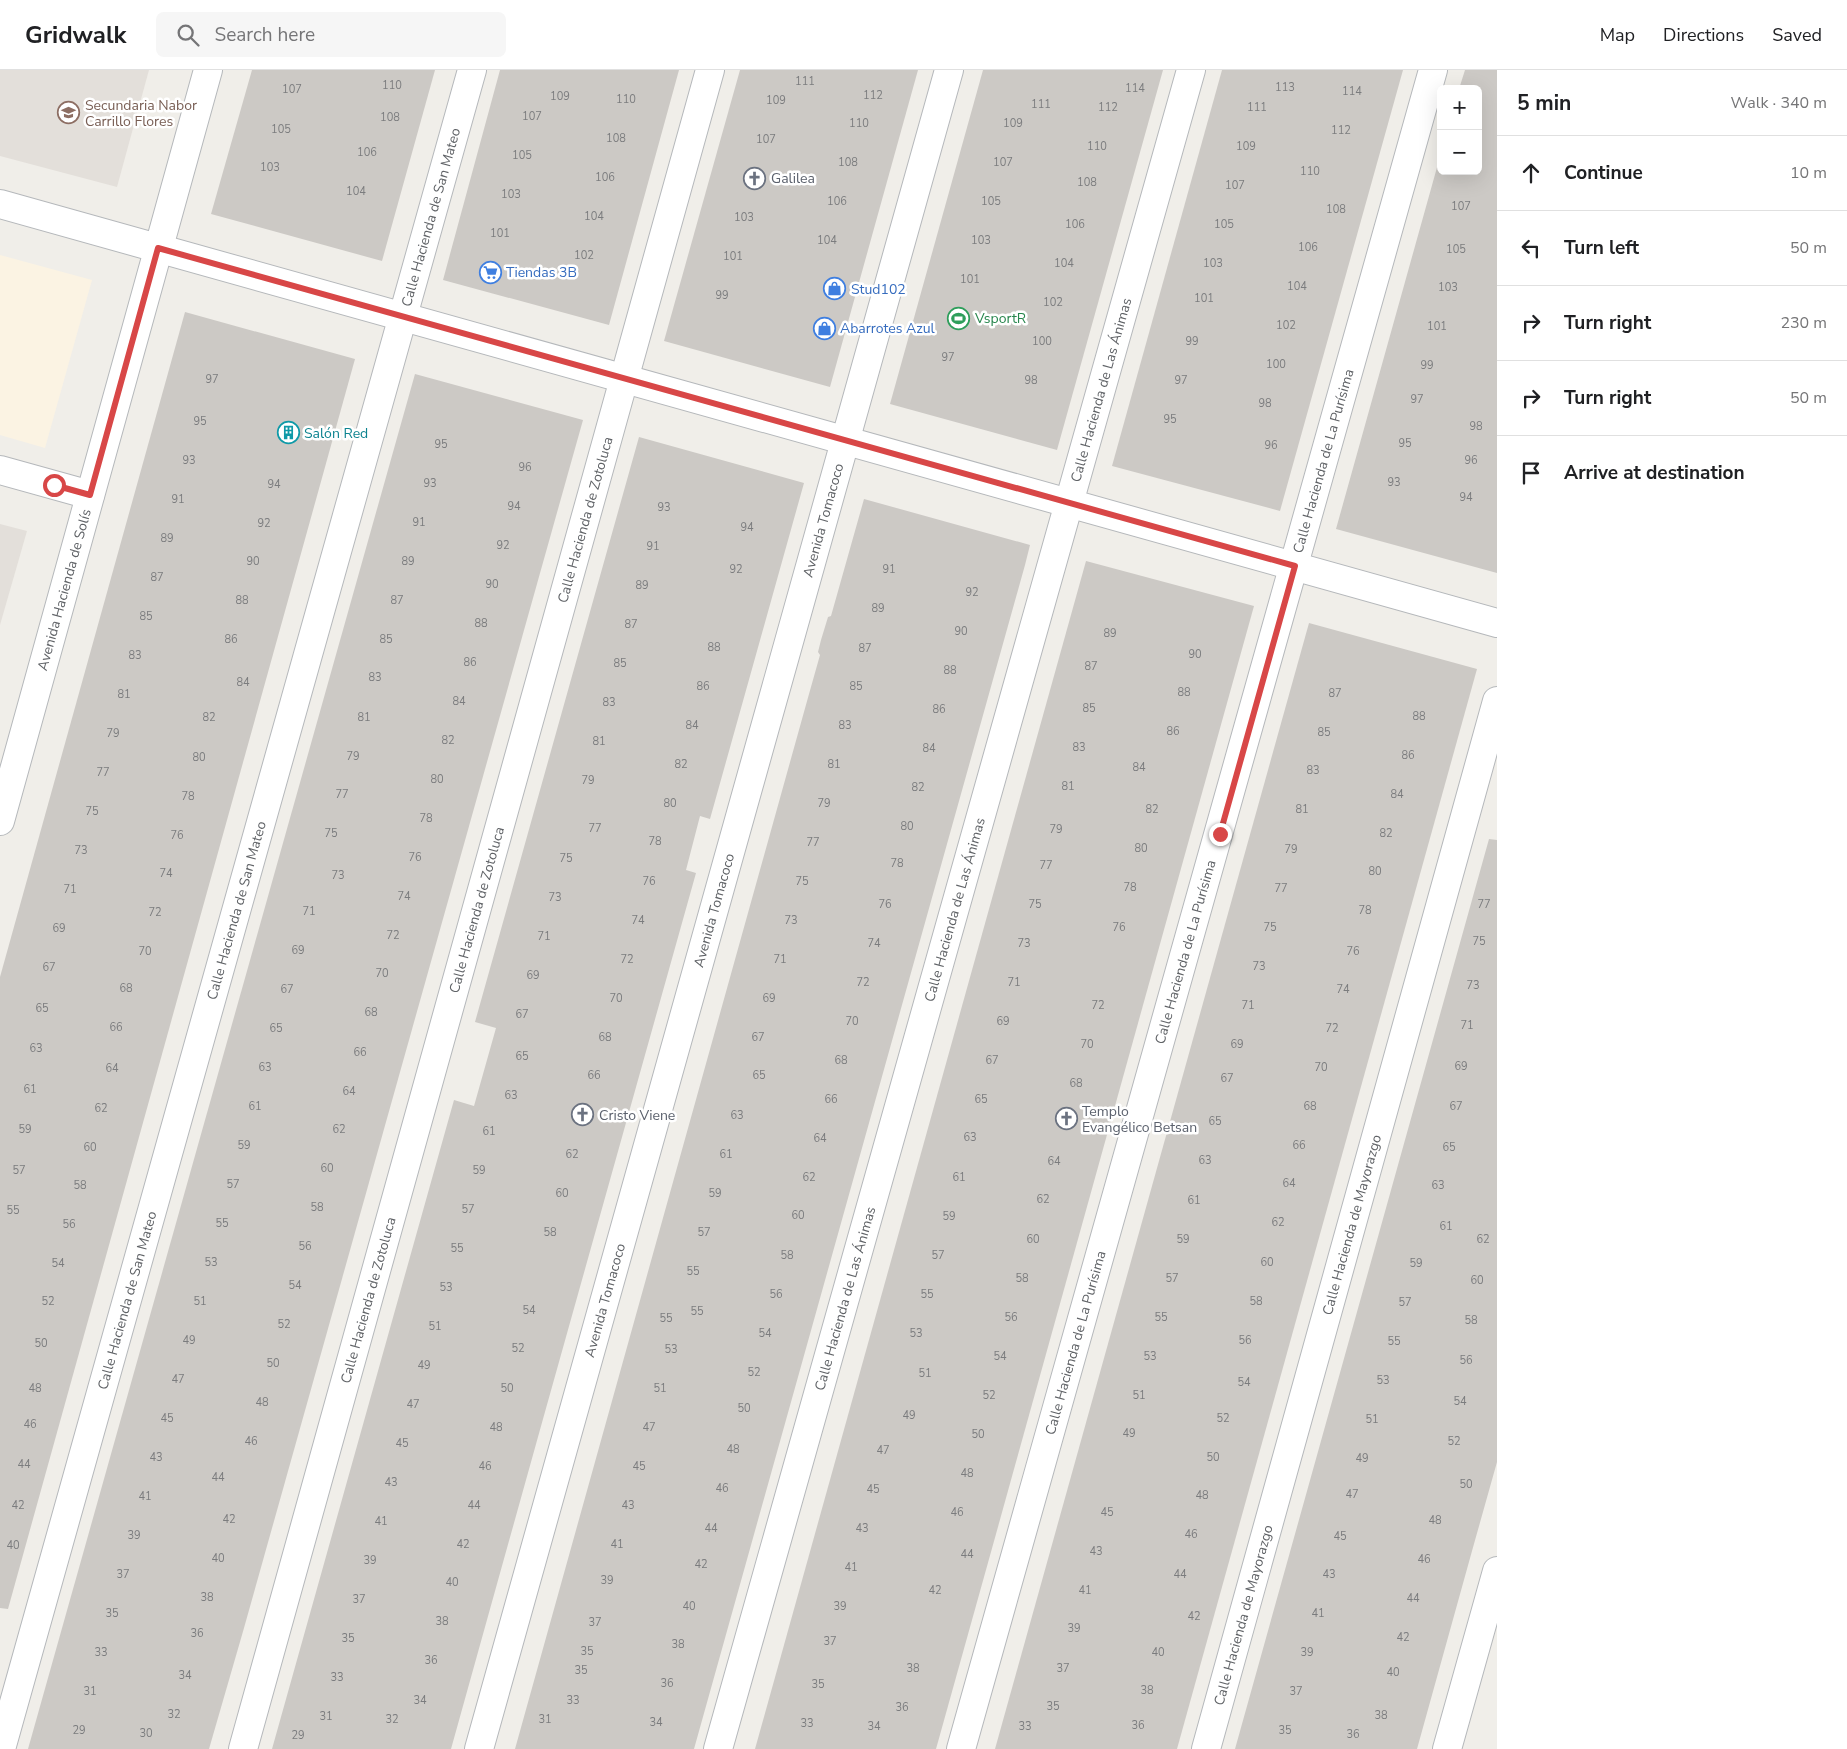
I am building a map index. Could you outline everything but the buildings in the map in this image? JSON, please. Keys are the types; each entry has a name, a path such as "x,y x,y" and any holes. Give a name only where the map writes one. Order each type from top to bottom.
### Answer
{"street":[{"name":"Avenida Hacienda de Solís","path":"0,821 208,70"},
{"name":"Calle Hacienda de San Mateo","path":"1,1749 472,70"},
{"name":"Calle Hacienda de Zotoluca","path":"243,1749 710,70"},
{"name":"Avenida Tomacoco","path":"479,1749 949,70"},
{"name":"Calle Hacienda de Las Ánimas","path":"718,1749 1191,70"},
{"name":"Calle Hacienda de La Purísima","path":"961,1749 1433,70"},
{"path":"0,204 1497,623"},
{"path":"0,470 90,495"},
{"name":"Calle Hacienda de Mayorazgo","path":"1206,1749 1497,701"},
{"path":"1447,1749 1497,1571"}],"shaded area":[{"name":"Secundaria Nabor Carrillo Flores","path":"0,70 149,70 117,187 0,156"},
{"path":"0,255 92,280 45,448 0,435"},
{"path":"0,524 27,531 0,625"}],"place":[{"name":"Secundaria Nabor Carrillo Flores","path":"69,113"},
{"name":"Galilea","path":"755,178"},
{"name":"Tiendas 3B","path":"490,272"},
{"name":"Stud102","path":"835,289"},
{"name":"VsportR","path":"959,318"},
{"name":"Abarrotes Azul","path":"824,328"},
{"name":"Salón Red","path":"288,433"},
{"name":"Cristo Viene","path":"583,1115"},
{"name":"Templo Evangélico Betsan","path":"1066,1119"}],"route":[{"path":"54,485 90,495 158,248 1295,566 1220,834"}]}
